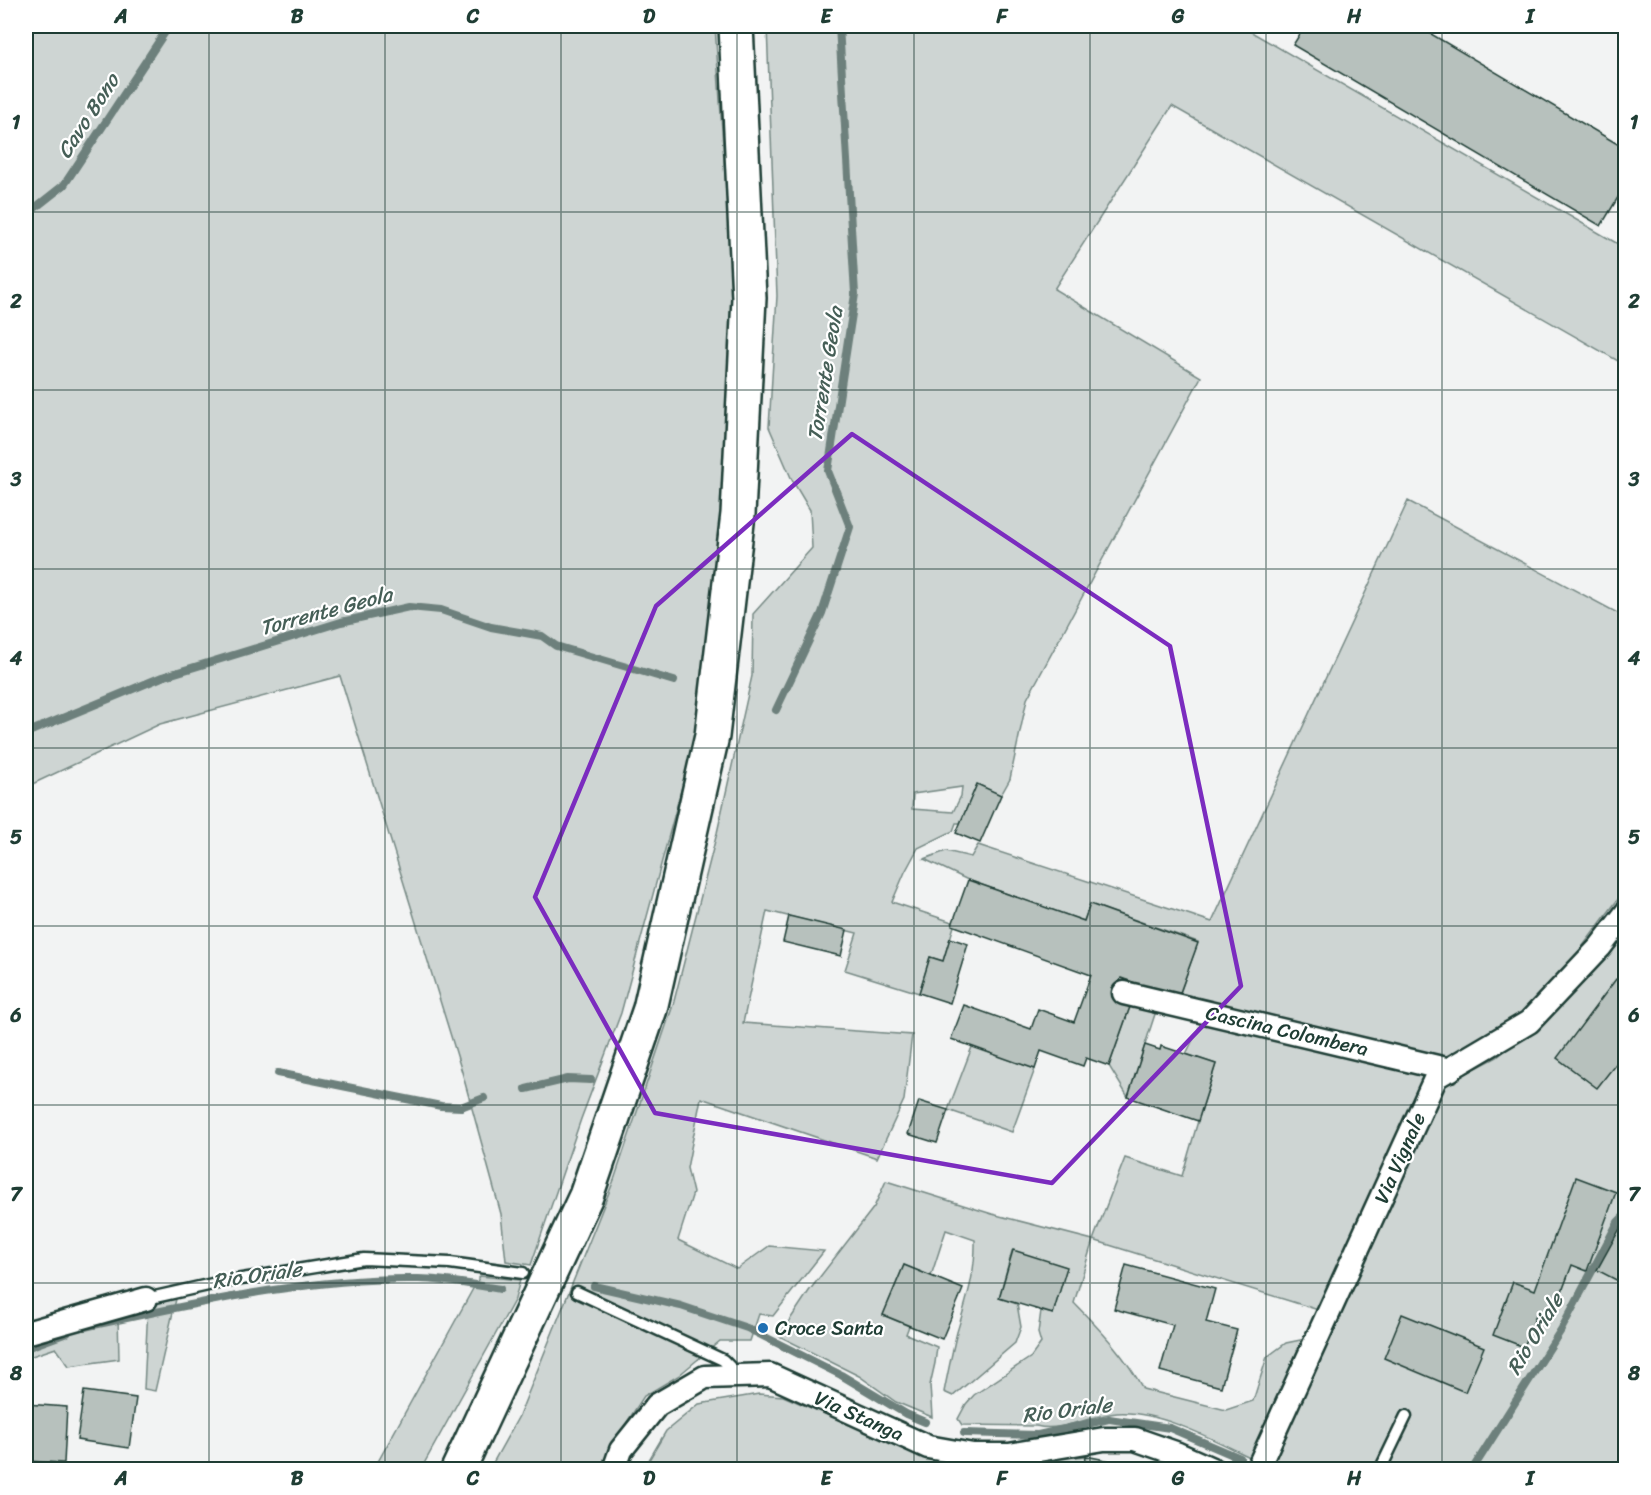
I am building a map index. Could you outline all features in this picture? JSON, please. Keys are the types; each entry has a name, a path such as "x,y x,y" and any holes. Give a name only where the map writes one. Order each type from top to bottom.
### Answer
{"highway":[{"path":"458,1470 586,1196 650,1009 712,736 738,514 749,298 736,26"}],"street":[{"name":"Via Vignale","path":"1257,1470 1436,1077 1528,1022 1600,947 1626,913"},
{"name":"Cascina Colombera","path":"1124,993 1450,1070"},
{"path":"26,1333 146,1299"},
{"name":"Via Stanga","path":"614,1470 621,1450 657,1405 705,1377 770,1375 928,1447 973,1455 1009,1455 1104,1439 1135,1439 1214,1470"}],"lane":[{"path":"146,1299 218,1283 364,1258 450,1263 524,1273"},
{"path":"577,1292 723,1360 738,1376"},
{"path":"1380,1470 1406,1416"}],"highlighted area":[{"path":"852,434 1170,646 1241,986 1052,1183 655,1113 535,897 656,606"}],"shaded area":[{"path":"26,26 715,26 733,294 725,503 697,731 621,1013 581,1119 531,1265 506,1261 501,1214 462,1072 340,676 160,724 26,787"},
{"path":"767,26 1241,26 1625,248 1625,365 1172,106 1054,289 1201,377 1027,699 1010,779 1001,795 977,785 960,823 956,823 953,831 918,848 905,872 892,902 955,923 943,961 930,957 919,993 845,970 857,933 767,911 743,1023 912,1035 904,1100 877,1158 701,1098 687,1168 693,1193 678,1240 737,1269 769,1246 824,1251 773,1316 759,1314 750,1341 720,1341 678,1376 644,1396 621,1431 606,1469 489,1470 519,1416 614,1180 673,1005 717,833 752,676 753,614 812,548 810,510 792,480 769,427 777,296","holes":["962,787 961,796 953,812 912,809 913,794"]},
{"path":"1408,501 1625,617 1625,890 1552,987 1518,1017 1446,1059 1256,1014 1180,993 1198,942 1090,904 1084,921 968,880 924,859 946,851 971,857 978,845 1212,922"},
{"path":"1625,929 1625,1469 1269,1470 1442,1086 1497,1057 1552,1012"},
{"path":"1131,1004 1157,1008 1128,1097 1109,1066"},
{"path":"1203,1019 1424,1071 1427,1082 1325,1312 1093,1240 1125,1158 1182,1176 1216,1064 1186,1054"},
{"path":"972,1047 1035,1069 1012,1132 948,1110"},
{"path":"886,1181 992,1214 1093,1240 1074,1303 1120,1354 1143,1389 1226,1410 1253,1401 1267,1357 1286,1343 1310,1338 1256,1460 1207,1436 1170,1422 1134,1413 1107,1414 1046,1428 962,1425 958,1419 974,1395 1031,1357 1041,1343 1038,1333 1041,1311 1053,1314 1066,1267 1012,1251 999,1298 1017,1304 1021,1327 1015,1343 953,1396 944,1392 972,1275 975,1240 946,1230 931,1276 904,1265 883,1315 909,1326 906,1334 937,1347 930,1385 932,1417 896,1402 859,1376 779,1336 809,1291 874,1207"},
{"path":"480,1276 520,1280 515,1299 421,1469 374,1469"},
{"path":"176,1299 155,1391 144,1389 148,1306"},
{"path":"118,1315 119,1359 69,1366 56,1348 26,1358 26,1342"},
{"path":"759,1394 783,1396 954,1469 643,1470 666,1431 699,1404"},
{"path":"1086,1456 1084,1469 1046,1470 1061,1458"}],"building":[{"path":"1305,26 1436,26 1431,34 1626,149 1626,184 1601,226 1293,45"},
{"path":"977,784 1001,795 980,843 956,833"},
{"path":"968,880 1084,921 1090,904 1198,943 1178,998 1121,978 1114,997 1131,1004 1109,1066 1086,1058 1083,1066 1041,1051 1035,1069 951,1039 964,1005 1031,1029 1038,1009 1074,1022 1091,975 952,925"},
{"path":"789,916 847,930 841,956 783,942"},
{"path":"950,938 968,944 950,1003 919,993 930,957 943,961"},
{"path":"1616,979 1626,986 1626,1051 1597,1088 1557,1058"},
{"path":"1145,1045 1160,1050 1161,1046 1216,1064 1198,1121 1128,1097"},
{"path":"919,1101 948,1110 937,1143 908,1134"},
{"path":"1576,1177 1616,1192 1587,1271 1572,1265 1553,1315 1538,1310 1524,1347 1493,1335 1513,1282 1535,1290"},
{"path":"1623,1223 1626,1224 1626,1285 1597,1270"},
{"path":"1013,1250 1067,1267 1053,1314 999,1298"},
{"path":"904,1265 963,1289 942,1339 883,1315"},
{"path":"1126,1265 1215,1289 1206,1322 1237,1330 1221,1387 1160,1371 1173,1325 1114,1309"},
{"path":"1402,1314 1484,1347 1465,1392 1384,1358"},
{"path":"84,1391 136,1398 129,1448 77,1440"},
{"path":"26,1404 67,1407 64,1463 26,1461"},
{"path":"1086,1456 1155,1470 1084,1470"}],"waterway":[{"name":"Cavo Bono","path":"26,215 64,185 169,26"},
{"name":"Torrente Geola","path":"776,710 822,613 850,527 828,471 855,294 839,26"},
{"name":"Torrente Geola","path":"26,733 162,677 341,622 409,607 441,610 491,627 542,636 556,646 674,681"},
{"path":"278,1073 441,1106 461,1107 484,1098"},
{"path":"526,1089 568,1079 591,1080"},
{"name":"Rio Oriale","path":"1472,1470 1561,1330 1618,1222 1626,1214"},
{"name":"Rio Oriale","path":"85,1327 250,1294 334,1282 428,1279 500,1289"},
{"name":"Rio Oriale","path":"594,1286 681,1306 747,1328 841,1375 906,1414 925,1422"},
{"name":"Rio Oriale","path":"26,1348 67,1333"},
{"name":"Rio Oriale","path":"964,1433 1038,1435 1109,1419 1170,1428 1240,1458"}],"place":[{"name":"Croce Santa","path":"763,1328"}]}
